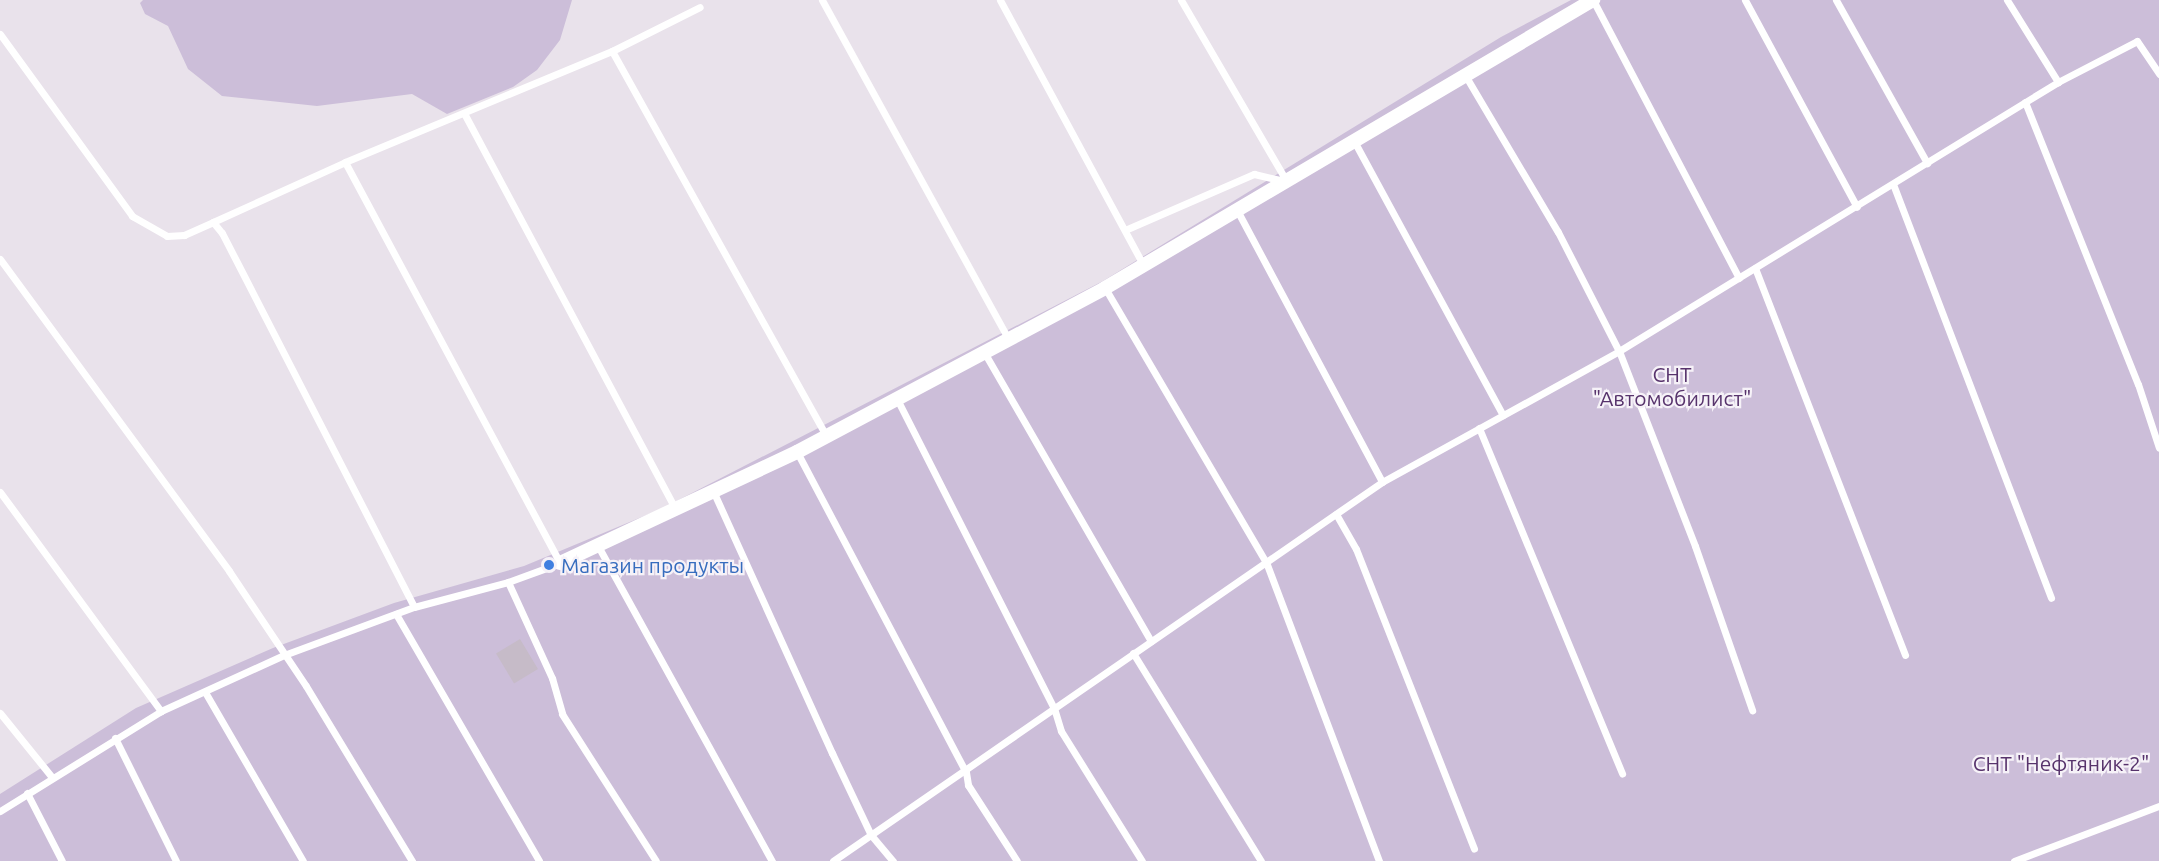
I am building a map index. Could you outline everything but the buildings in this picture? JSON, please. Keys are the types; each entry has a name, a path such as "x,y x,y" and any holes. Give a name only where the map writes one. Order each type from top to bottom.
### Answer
{"street":[{"path":"560,563 714,493 797,452 1105,288 1238,212 1593,0"}],"lane":[{"path":"822,0 1008,339"},
{"path":"1000,0 1144,266"},
{"path":"1181,0 1287,182"},
{"path":"1593,0 1738,278"},
{"path":"1744,0 1857,207"},
{"path":"1836,0 1927,163"},
{"path":"2007,0 2058,82"},
{"path":"0,34 132,216 167,236 184,235 345,162 465,115 612,51 700,7"},
{"path":"833,861 966,772 1054,708 1382,482 1619,351 2058,82 2137,40 2159,74"},
{"path":"612,51 826,436"},
{"path":"1465,75 1558,232 1619,351 1695,546 1752,710"},
{"path":"2025,102 2138,384 2159,448"},
{"path":"465,115 676,510"},
{"path":"1354,141 1503,415"},
{"path":"0,811 51,776 161,711 285,656 414,607 508,582 560,563 345,162"},
{"path":"1125,230 1254,174 1287,182"},
{"path":"1893,184 2051,598"},
{"path":"1238,212 1382,482"},
{"path":"213,222 234,250 414,607"},
{"path":"0,259 229,571 285,656 412,861"},
{"path":"1755,268 1905,655"},
{"path":"1105,288 1266,562 1379,861"},
{"path":"984,352 1151,641"},
{"path":"897,399 1054,708 1061,731 1142,861"},
{"path":"1479,428 1622,774"},
{"path":"797,452 966,772 968,785 1017,861"},
{"path":"0,492 161,711"},
{"path":"714,493 792,670 871,835 893,861"},
{"path":"1336,514 1356,549 1474,849"},
{"path":"597,546 772,861"},
{"path":"508,582 552,678 562,714 656,861"},
{"path":"396,614 539,861"},
{"path":"1133,653 1261,861"},
{"path":"205,692 303,861"},
{"path":"0,713 51,776"},
{"path":"115,738 176,861"},
{"path":"27,793 62,861"},
{"path":"2014,861 2159,806"}],"green space":[{"path":"143,0 572,0 560,40 537,70 513,87 447,114 412,94 317,106 222,96 188,69 168,26 145,14 140,3"},
{"name":"СНТ \"Автомобилист\"","path":"1571,0 2159,0 2159,861 0,861 0,794 136,708 273,648 394,603 524,566 661,509 1103,281 1501,37"}],"place":[{"name":"Магазин продукты","path":"549,565"}],"park label":[{"name":"СНТ \"Нефтяник-2\"","path":"2061,763"}]}
